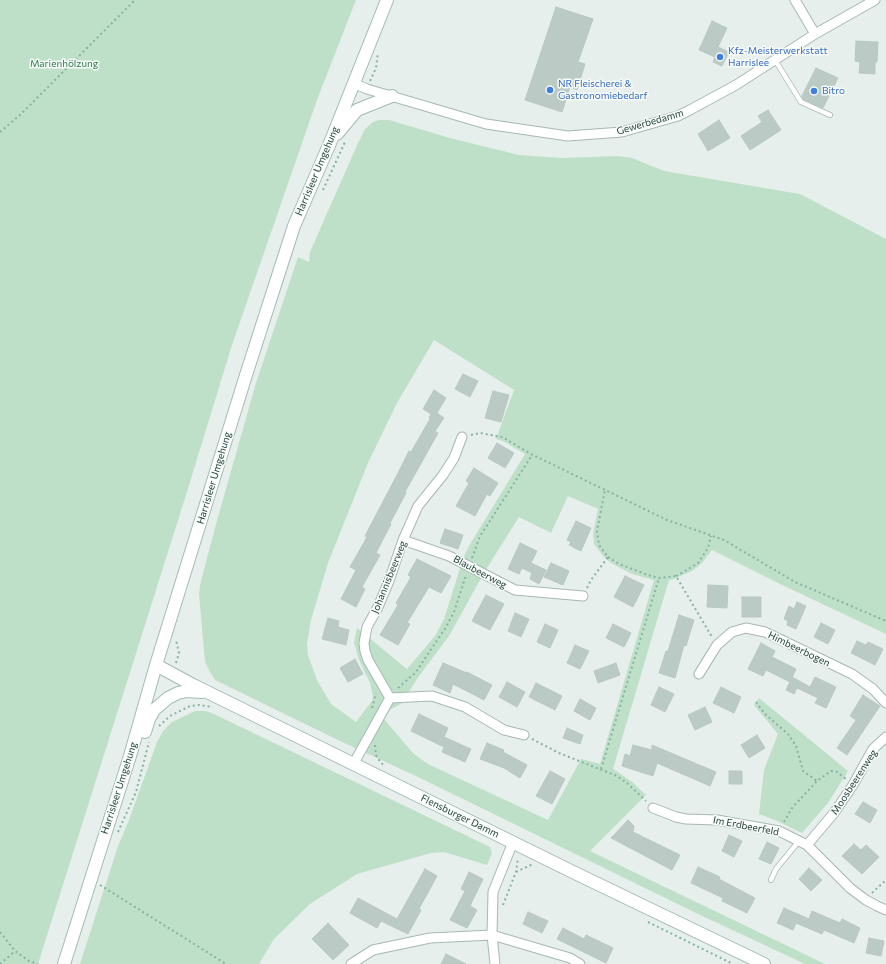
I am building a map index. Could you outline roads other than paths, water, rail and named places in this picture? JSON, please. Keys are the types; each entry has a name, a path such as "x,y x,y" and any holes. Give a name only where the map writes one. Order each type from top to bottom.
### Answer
{"main road":[{"name":"Harrisleer Umgehung","path":"64,964 95,885 115,802 156,665 246,374 294,226 330,143 384,3"},
{"path":"330,143 357,110 392,96"},
{"name":"Flensburger Damm","path":"156,665 513,842 764,964"},
{"path":"115,802 132,775 149,719 154,710 168,698 187,690 213,694"}],"street":[{"path":"795,0 815,34"},
{"name":"Gewerbedamm","path":"353,83 367,89 486,124 568,136 622,132 678,116 736,86 815,34 875,0"},
{"name":"Johannisbeerweg","path":"390,698 368,660 364,643 366,627 384,594 403,540 418,506 443,475 454,458 462,437"},
{"name":"Blaubeerweg","path":"403,540 449,556 515,590 583,596"},
{"name":"Himbeerbogen","path":"699,674 717,645 732,632 746,628 765,632 852,674 873,689 886,702"},
{"path":"354,763 390,698 432,696 465,707 504,730 524,735"},
{"name":"Moosbeerenweg","path":"803,843 834,813 853,785 873,749 886,738"},
{"name":"Im Erdbeerfeld","path":"652,808 686,819 717,820 779,831 803,843 850,888 866,900 886,910"},
{"path":"495,964 492,935 493,892 513,842"},
{"path":"351,964 373,950 430,938 492,935 570,958 580,964"}],"lane":[{"path":"775,60 801,102 830,115"},
{"path":"771,880 776,869 803,843"}],"place":[{"name":"Kfz-Meisterwerkstatt Harrislee","path":"720,57"},
{"name":"NR Fleischerei & Gastronomiebedarf","path":"550,90"},
{"name":"Bitro","path":"814,91"}],"park label":[{"name":"Marienhölzung","path":"64,64"}]}
